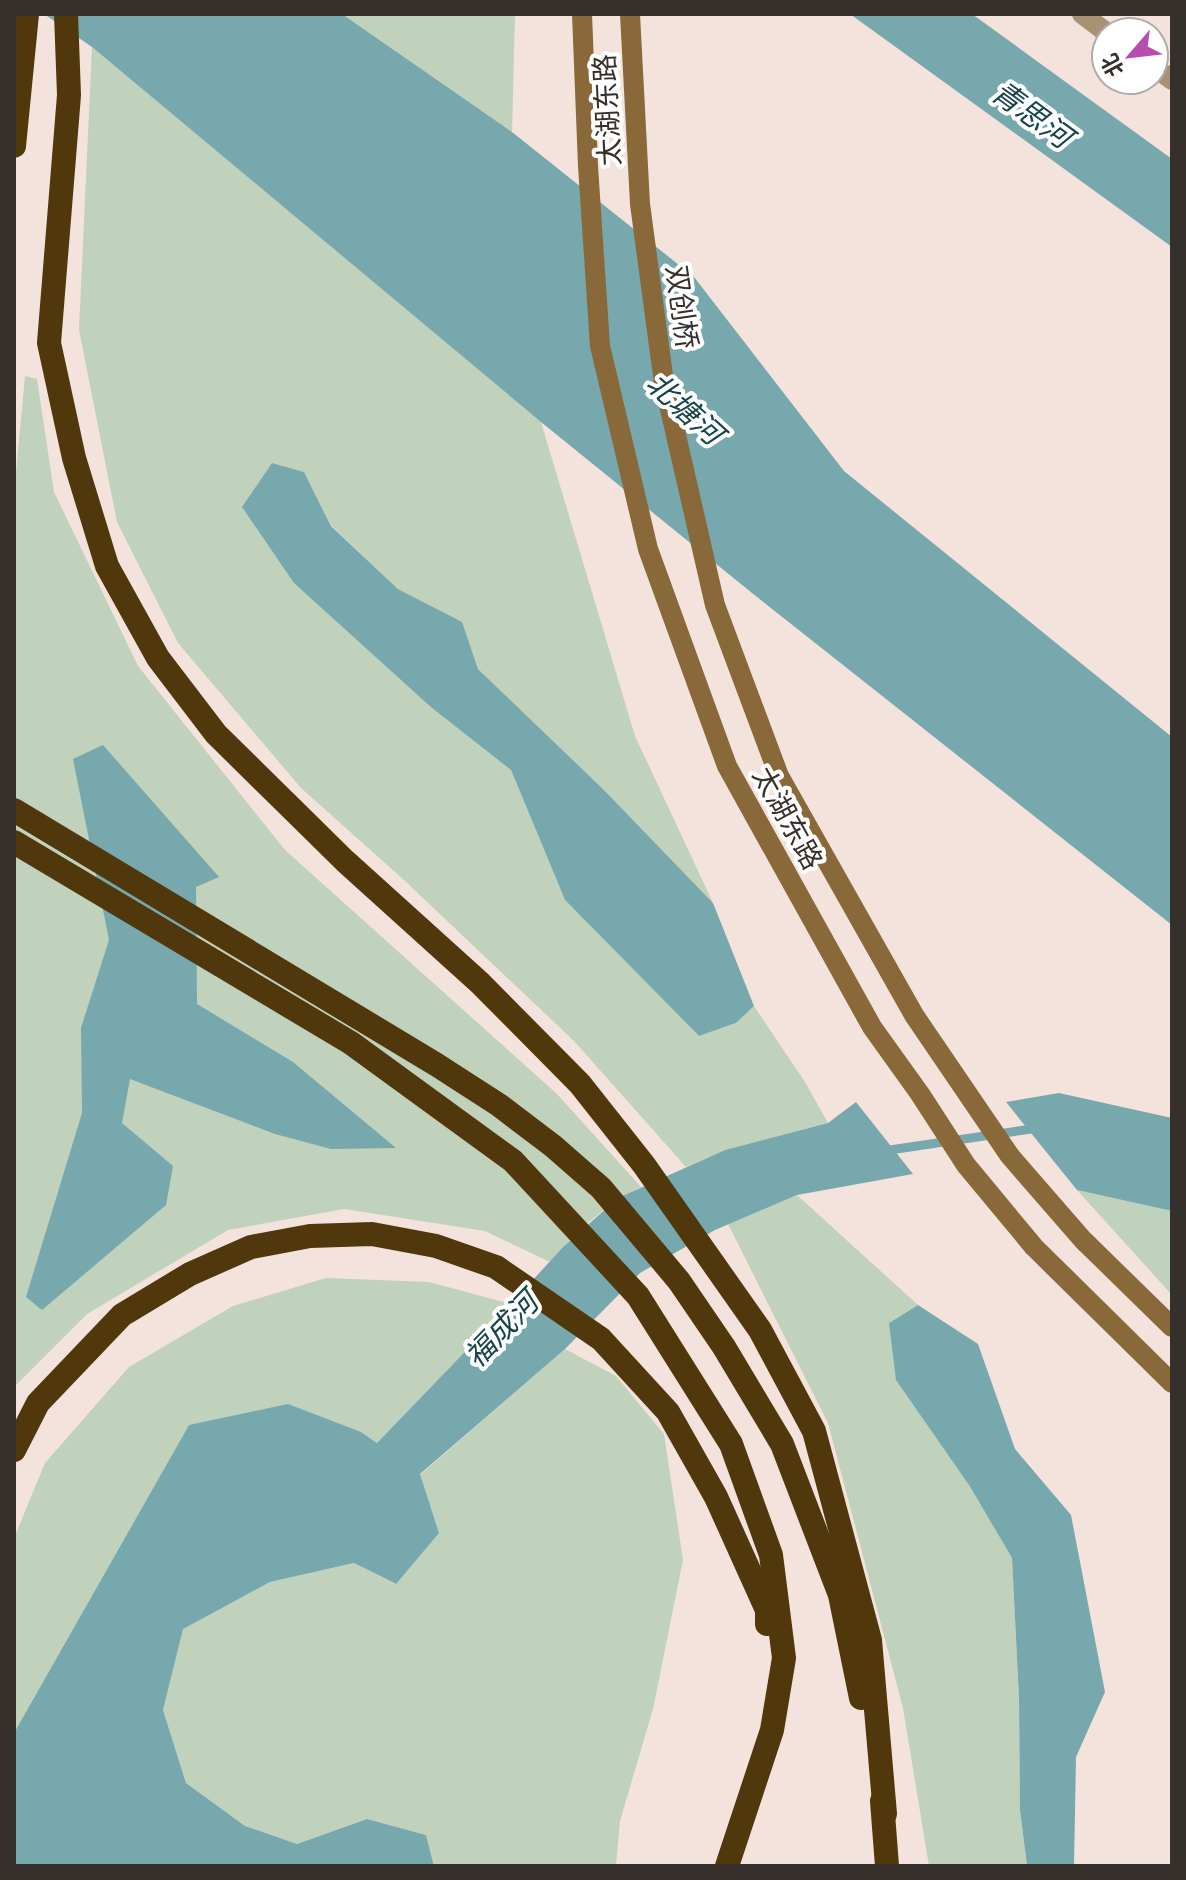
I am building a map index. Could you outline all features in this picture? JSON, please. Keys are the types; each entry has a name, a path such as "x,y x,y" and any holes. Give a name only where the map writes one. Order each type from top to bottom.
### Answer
{"highway":[{"path":"14,146 27,14"},
{"path":"66,14 69,95 49,343 74,458 107,566 158,658 216,734 345,861 480,983 580,1084 644,1165 760,1330 814,1431 870,1640 887,1866"},
{"path":"14,810 499,1105 601,1188 679,1281 724,1347 782,1444 840,1595 885,1814"},
{"path":"14,842 351,1043 376,1061 513,1161 638,1296 731,1444 771,1555 784,1658 772,1730 727,1866"},
{"path":"14,1450 38,1403 122,1315 190,1274 251,1247 310,1236 372,1234 436,1246 496,1267 601,1339 668,1412 716,1497 767,1610 772,1730"}],"main road":[{"name":"太湖东路","path":"582,14 600,346 648,549 727,766 872,1027 966,1165 1034,1247 1172,1383"},
{"name":"太湖东路","path":"630,14 640,204"},
{"name":"双创桥","path":"640,204 664,383 715,605"},
{"name":"太湖东路","path":"715,605 779,776 914,1015 1010,1156 1083,1240 1172,1327"}],"green space":[{"path":"342,14 515,14 512,132"},
{"path":"92,47 541,422 635,736 713,903 604,790 478,669 461,622 398,589 331,525 304,472 272,463 432,708 511,770 565,900 699,1036 736,1023 754,1006 805,1082 828,1123 725,1150 686,1167 574,1041 404,880 301,788 178,643 117,522 79,330"},
{"path":"25,376 37,379 54,492 138,666 285,850 557,1094 641,1187 592,1220 550,1262 485,1231 344,1209 228,1230 87,1314 14,1387 14,494"},
{"path":"1077,1190 1172,1211 1172,1295"},
{"path":"797,1195 918,1305 889,1323 969,1485 1012,1558 1019,1698 1020,1810 1027,1866 929,1866 903,1708 828,1423 728,1224"},
{"path":"326,1278 429,1282 511,1304 377,1443 361,1432 189,1425 14,1733 14,1538 45,1463 129,1367 233,1306"},
{"path":"565,1349 616,1376 664,1434 683,1560 653,1709 620,1821 616,1866 434,1866 426,1835 367,1819 297,1844 245,1826 186,1783 163,1710 183,1628 270,1582 354,1563 395,1584 439,1533 420,1475"}],"water":[{"name":"北塘河","path":"44,14 342,14 512,132 694,277 844,471 1172,737 1172,925 752,593 541,422 92,47"},
{"name":"青思河","path":"850,14 972,14 1172,159 1172,247"},
{"path":"272,463 304,472 331,526 398,589 462,622 478,669 604,790 713,903 754,1006 736,1023 699,1036 565,900 511,770 432,708 294,583 242,507"},
{"path":"103,745 219,877 196,887 197,1004 293,1062 396,1148 331,1149 275,1134 130,1079 122,1123 173,1166 166,1205 42,1310 26,1297 82,1113 81,1028 109,940 73,759"},
{"path":"1059,1093 1172,1118 1172,1211 1077,1190 1006,1102"},
{"path":"856,1102 913,1174 797,1195 715,1230 640,1273 565,1349 420,1474 439,1533 396,1584 354,1563 270,1582 183,1629 163,1710 186,1783 245,1826 297,1844 367,1819 426,1835 434,1866 14,1866 14,1733 189,1425 288,1404 361,1432 377,1443 563,1247 618,1198 725,1150 828,1123"},
{"path":"918,1305 978,1344 1015,1449 1071,1515 1105,1692 1076,1757 1074,1866 1027,1866 1020,1810 1019,1698 1012,1558 969,1485 896,1380 889,1323"}],"waterway":[{"name":"福成河","path":"883,1151 1038,1128"}]}
